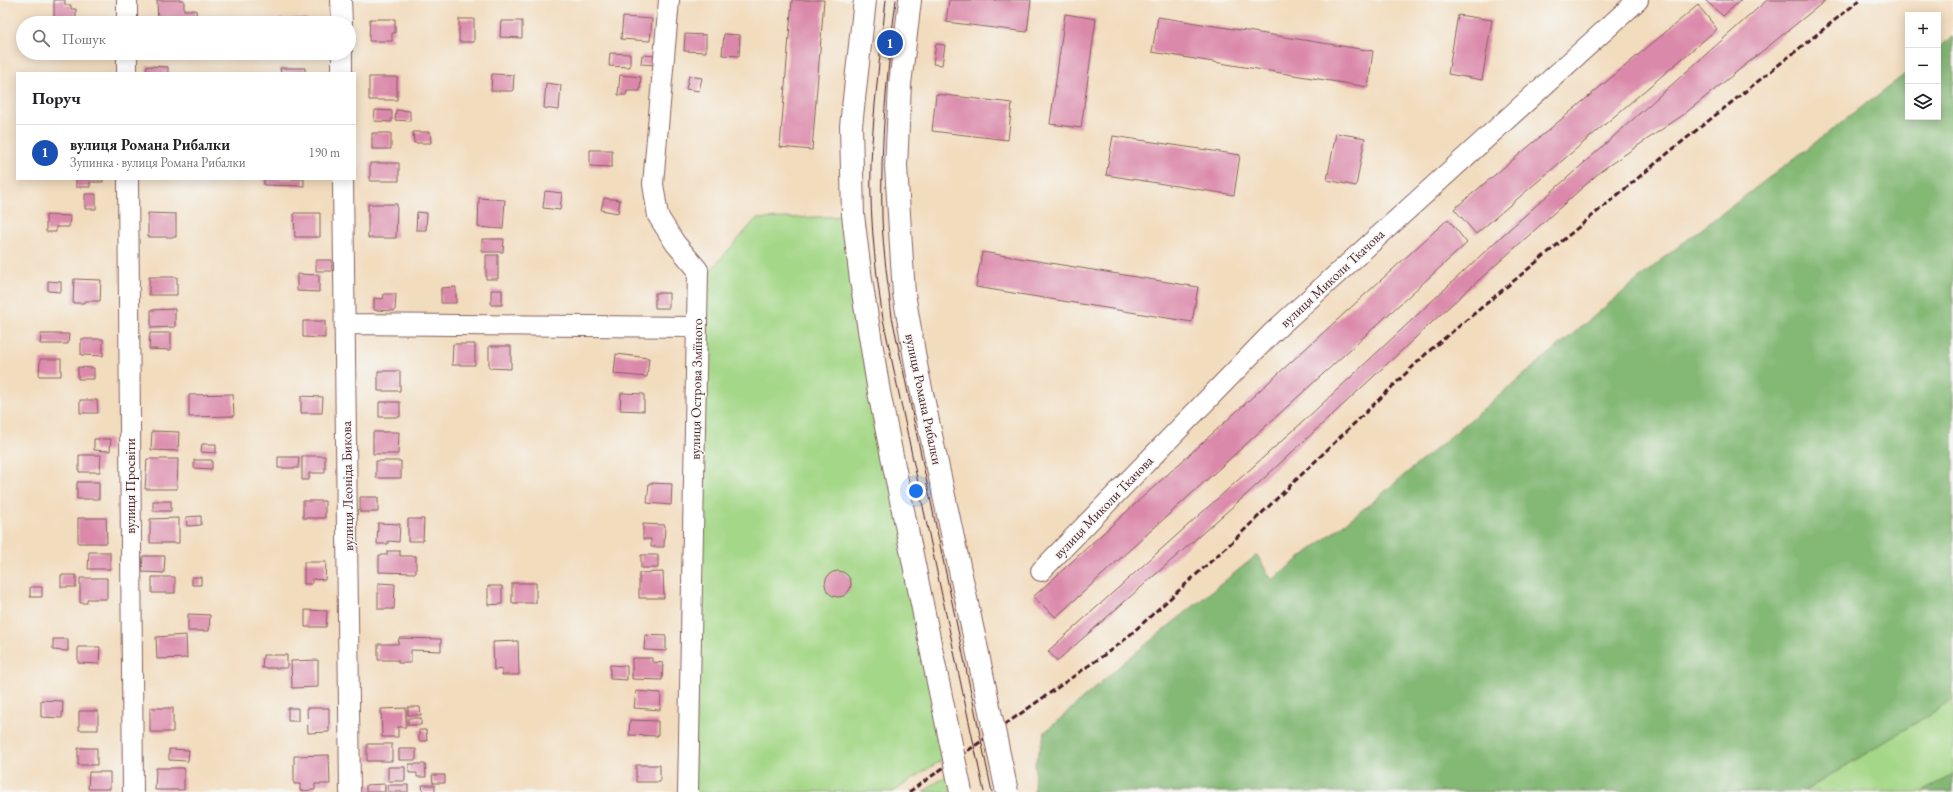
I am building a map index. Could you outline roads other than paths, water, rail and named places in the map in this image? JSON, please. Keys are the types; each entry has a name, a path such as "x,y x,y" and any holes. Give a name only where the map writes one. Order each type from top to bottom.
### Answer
{"main road":[{"path":"865,0 851,126 853,215 862,287 878,384 961,792"},
{"name":"вулиця Романа Рибалки","path":"910,0 900,84 896,166 904,294 917,370 1007,792"}],"street":[{"path":"127,0 127,16"},
{"path":"341,0 342,16"},
{"name":"вулиця Острова Зміїного","path":"669,0 653,184 658,216 675,243 698,270 688,792"},
{"name":"вулиця Миколи Ткачова","path":"1041,570 1272,333 1638,0"},
{"path":"127,60 127,72"},
{"path":"342,60 342,72"},
{"name":"вулиця Просвіти","path":"128,180 132,792"},
{"name":"вулиця Леоніда Бикова","path":"343,180 350,792"},
{"path":"345,324 697,327"}],"tram line":[{"path":"886,0 875,107 871,165 871,209 877,275 883,319 984,792"},
{"path":"896,0 887,81 882,163 883,230 887,280 892,317 992,792"}],"railway":[{"path":"909,792 1121,643 1231,543 1429,351 1673,149 1860,0"}],"place":[{"name":"вулиця Романа Рибалки","path":"890,43"}]}
